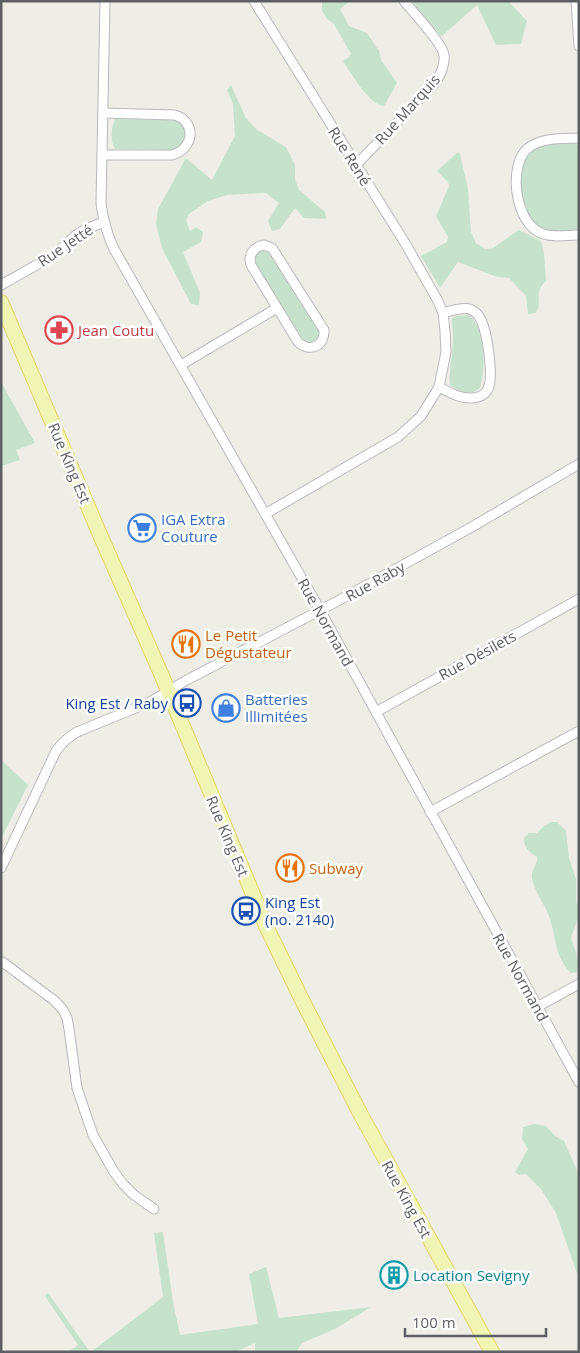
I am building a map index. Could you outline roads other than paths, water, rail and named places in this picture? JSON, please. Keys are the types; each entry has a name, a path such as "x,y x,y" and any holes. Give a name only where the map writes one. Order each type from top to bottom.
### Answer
{"main road":[{"name":"Rue King Est","path":"1,302 267,928 363,1119 492,1352"}],"street":[{"name":"Rue Normand","path":"105,1 101,203 109,238 320,610 579,1082"},
{"name":"Rue René","path":"254,1 405,244 438,301 443,313 446,352 439,388 421,416 398,437 265,514"},
{"name":"Rue Marquis","path":"356,165 436,82 443,69 444,54 440,45 404,1"},
{"path":"576,1 579,46"},
{"path":"102,154 172,156 185,149 190,136 190,130 185,121 175,115 103,113"},
{"path":"579,138 547,140 536,143 527,149 521,157 517,180 520,209 525,220 532,228 540,233 550,235 579,235"},
{"name":"Rue Jetté","path":"1,285 59,252 76,235 104,222"},
{"path":"260,246 272,248 324,330 325,334 321,343 313,348 301,345 277,308 251,266 251,254 253,250 260,246"},
{"path":"180,365 277,308"},
{"path":"439,388 462,397 479,397 489,387 490,372 485,331 477,314 470,309 443,313"},
{"name":"Rue Raby","path":"1,868 52,759 61,743 76,732 150,702 185,681 461,533 579,464"},
{"name":"Rue Désilets","path":"376,712 579,599"},
{"path":"430,812 579,731"},
{"path":"1,961 55,1001 63,1010 67,1018 78,1088 94,1135 114,1172 123,1184 154,1209"},
{"path":"537,1007 579,984"}],"place":[{"name":"Jean Coutu","path":"59,330"},
{"name":"IGA Extra Couture","path":"142,528"},
{"name":"Le Petit Dégustateur","path":"186,644"},
{"name":"King Est / Raby","path":"187,703"},
{"name":"Batteries Illimitées","path":"226,708"},
{"name":"Subway","path":"290,868"},
{"name":"King Est (no. 2140)","path":"246,911"},
{"name":"Location Sevigny","path":"394,1275"}]}
